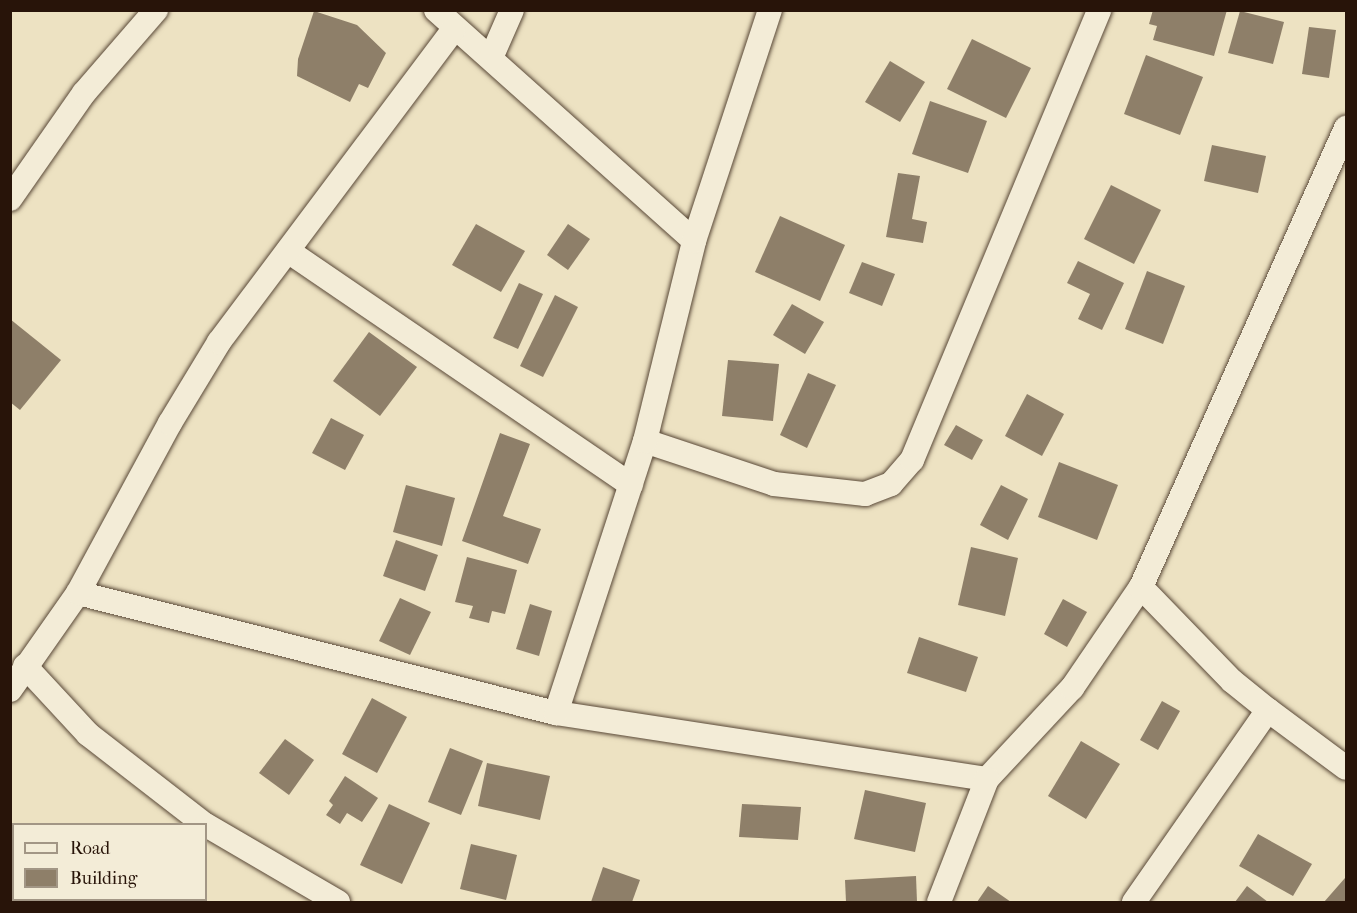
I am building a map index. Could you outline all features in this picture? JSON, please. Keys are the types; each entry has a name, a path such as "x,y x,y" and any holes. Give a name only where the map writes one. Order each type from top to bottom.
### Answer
{"street":[{"path":"10,199 84,93 156,10"},
{"path":"436,10 453,30 491,58 694,241"},
{"path":"491,58 512,10"},
{"path":"556,713 645,441 694,241 770,10"},
{"path":"645,441 774,484 865,494 891,483 912,460 1099,10"},
{"path":"10,690 78,593 170,423 219,342 453,30"},
{"path":"939,903 987,779 1072,688 1141,586 1347,128"},
{"path":"288,251 631,485"},
{"path":"1141,586 1232,681 1347,768"},
{"path":"78,593 556,713 987,779"},
{"path":"25,666 88,734 193,822"},
{"path":"1134,903 1268,710"},
{"path":"207,830 338,903"}],"building":[{"path":"1153,10 1227,10 1214,56 1153,40 1157,26 1149,24"},
{"path":"314,11 357,25 386,53 368,88 359,84 350,102 297,76 298,59"},
{"path":"1240,11 1284,22 1273,64 1228,53"},
{"path":"1309,27 1336,30 1329,78 1302,74"},
{"path":"972,39 1031,68 1006,118 947,89"},
{"path":"1146,55 1203,77 1180,135 1124,114"},
{"path":"890,61 925,82 900,122 865,102"},
{"path":"930,101 987,121 968,173 912,154"},
{"path":"1212,145 1266,156 1258,193 1204,181"},
{"path":"898,173 920,176 912,219 927,222 923,243 886,237"},
{"path":"1111,185 1161,210 1134,264 1084,239"},
{"path":"780,216 845,245 820,301 755,272"},
{"path":"476,224 525,251 501,292 452,265"},
{"path":"568,224 590,239 568,270 547,255"},
{"path":"1078,261 1124,283 1102,330 1078,319 1090,294 1067,283"},
{"path":"862,262 895,274 882,306 849,293"},
{"path":"1147,271 1185,286 1163,344 1125,329"},
{"path":"519,283 543,294 518,349 493,338"},
{"path":"555,295 578,307 543,377 520,366"},
{"path":"792,304 824,322 805,354 773,335"},
{"path":"10,319 61,360 20,410 10,402"},
{"path":"369,332 417,367 380,416 333,381"},
{"path":"728,360 779,364 773,421 722,416"},
{"path":"808,373 836,385 807,448 780,435"},
{"path":"1027,394 1064,414 1042,456 1005,436"},
{"path":"331,418 364,435 345,470 312,453"},
{"path":"956,425 983,440 972,460 944,445"},
{"path":"500,433 530,444 503,516 541,529 528,564 462,541"},
{"path":"1059,462 1118,485 1097,540 1038,517"},
{"path":"406,485 455,498 442,546 393,532"},
{"path":"1001,485 1028,499 1008,540 980,525"},
{"path":"396,540 438,555 425,591 383,576"},
{"path":"971,547 1018,558 1005,616 958,605"},
{"path":"467,557 517,570 505,614 492,611 489,623 469,618 473,606 455,602"},
{"path":"400,598 431,612 410,655 379,641"},
{"path":"1063,599 1087,612 1067,647 1044,634"},
{"path":"530,604 552,611 539,656 516,649"},
{"path":"919,637 978,657 966,692 907,673"},
{"path":"372,698 407,717 377,773 342,754"},
{"path":"1162,701 1180,711 1158,750 1140,740"},
{"path":"285,739 314,760 289,795 259,773"},
{"path":"1081,741 1120,764 1086,819 1048,796"},
{"path":"450,748 483,761 461,815 428,802"},
{"path":"487,763 550,776 540,820 478,806"},
{"path":"345,776 378,798 362,822 347,813 340,824 326,815 333,805 329,801"},
{"path":"865,790 926,803 915,852 854,839"},
{"path":"389,804 430,823 402,884 360,865"},
{"path":"742,804 801,807 798,840 739,837"},
{"path":"1258,834 1312,864 1293,896 1239,866"},
{"path":"471,844 517,855 506,900 460,889"},
{"path":"603,867 640,880 632,902 591,902"},
{"path":"916,876 917,902 846,902 845,880"},
{"path":"1345,878 1346,902 1324,902"},
{"path":"988,886 1011,902 977,902"},
{"path":"1247,886 1268,902 1235,902"}]}
